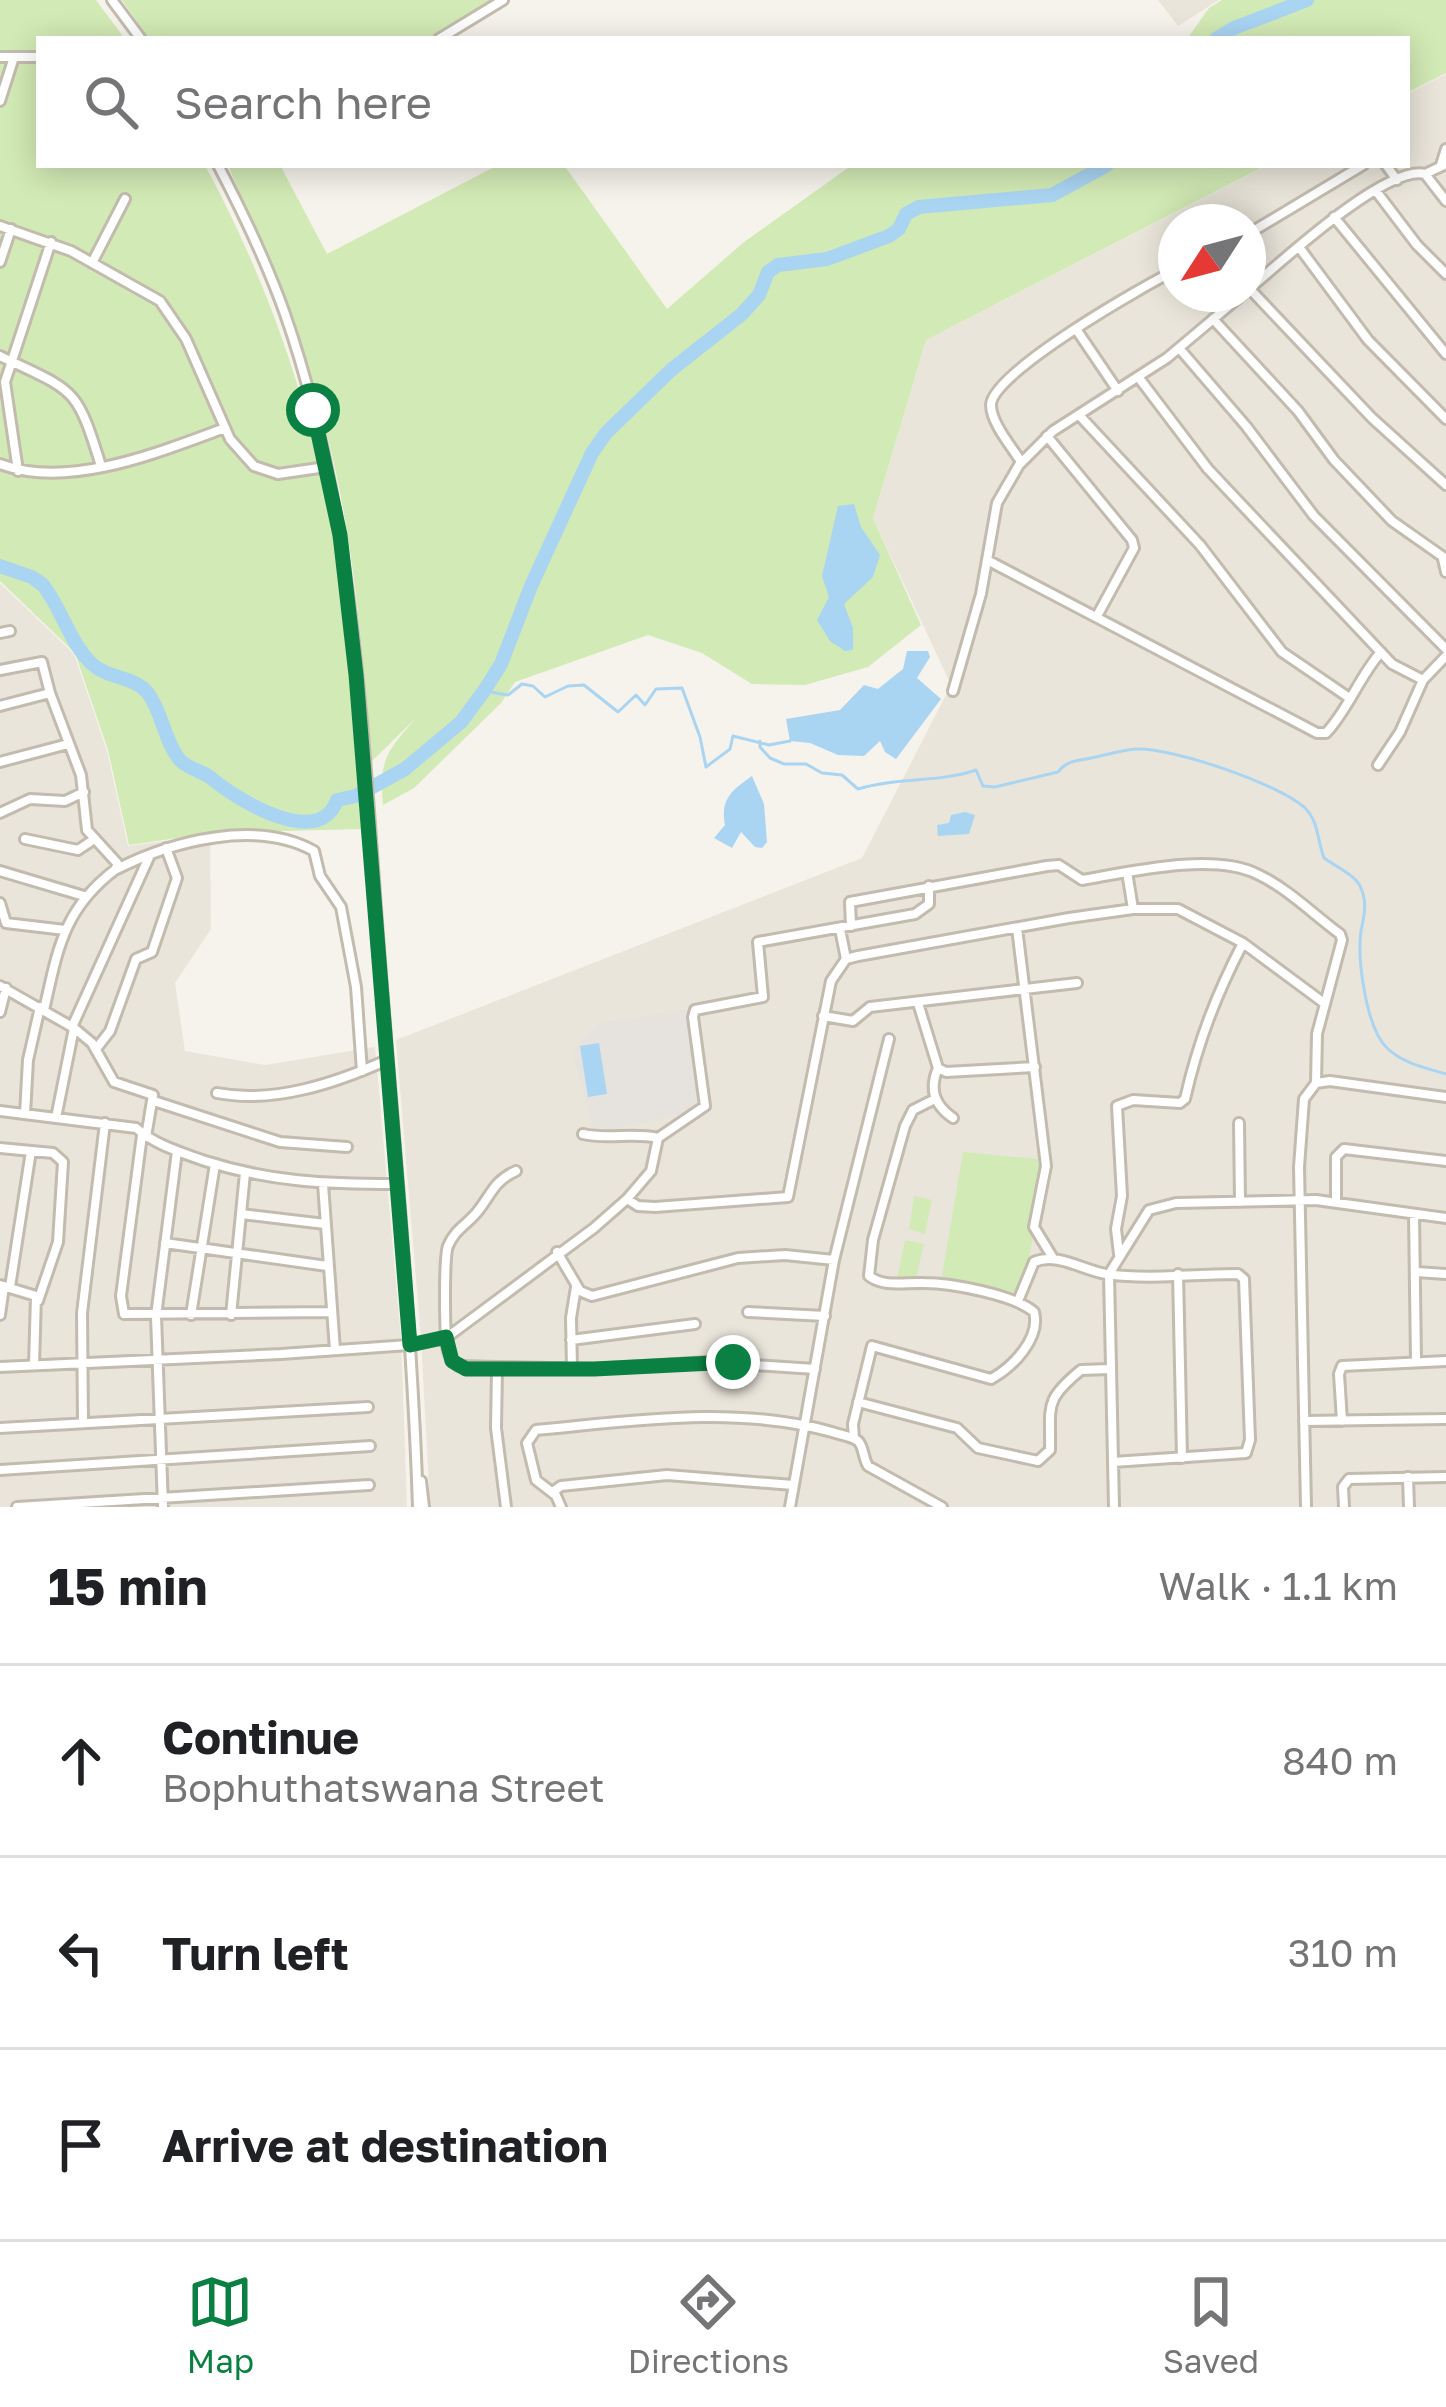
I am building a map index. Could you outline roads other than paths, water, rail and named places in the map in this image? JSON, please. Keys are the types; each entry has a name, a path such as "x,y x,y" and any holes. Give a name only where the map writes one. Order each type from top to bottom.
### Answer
{"street":[{"path":"112,0 139,36"},
{"path":"444,36 502,0"},
{"path":"0,57 36,57"},
{"path":"0,101 14,57"},
{"path":"1425,174 1443,164 1446,149"},
{"path":"219,168 285,313 326,467 344,562 364,754 421,1507"},
{"path":"1266,223 1359,168"},
{"path":"1388,168 1397,181"},
{"path":"1266,275 1334,218 1418,171 1446,201"},
{"path":"1376,191 1446,274"},
{"path":"92,263 125,199"},
{"path":"1334,218 1446,354"},
{"path":"0,226 51,242 169,309 239,452 268,473 326,467"},
{"path":"0,262 11,229"},
{"path":"18,470 5,397 51,242"},
{"path":"1298,247 1368,340 1446,419"},
{"path":"1022,462 994,418 993,396 1026,362 1158,279"},
{"path":"1266,310 1446,485"},
{"path":"953,691 988,561 997,503 1022,462 1047,436 1139,378 1219,312"},
{"path":"1213,319 1392,521 1445,559 1446,572"},
{"path":"1076,329 1118,392"},
{"path":"1179,348 1314,516 1446,652 1423,680 1400,732 1378,765"},
{"path":"0,356 76,398 101,466"},
{"path":"1139,378 1208,469 1381,652 1412,677 1423,680"},
{"path":"1079,415 1200,545 1282,652 1348,698"},
{"path":"0,464 45,474 101,466 159,452 225,428"},
{"path":"1047,436 1132,540 1134,548 1097,616"},
{"path":"988,561 1317,734 1333,726 1361,674 1381,652"},
{"path":"0,670 40,661 78,764 87,830 116,860 116,869"},
{"path":"0,706 50,693"},
{"path":"0,762 68,744"},
{"path":"0,813 30,799 65,801 84,792"},
{"path":"25,1114 28,1060 65,930 84,896 116,869 200,838 235,836 292,843 314,851 320,876 340,907 356,987 362,1071"},
{"path":"25,839 75,850 93,840"},
{"path":"96,1048 106,1038 136,958 152,952 175,889 176,874 166,848"},
{"path":"56,1118 73,1027 151,854"},
{"path":"627,1198 638,1206 655,1207 788,1197 823,1016 832,981 846,959 850,902 1046,866 1060,865 1082,880 1126,872 1236,866 1277,885 1340,934 1315,1048 1316,1083 1304,1099 1299,1200 1306,1507"},
{"path":"0,871 84,896"},
{"path":"1126,872 1133,909"},
{"path":"583,1134 658,1138 706,1106 695,1010 763,997 758,942 846,928 926,908 928,886"},
{"path":"0,903 6,923 65,930"},
{"path":"846,959 1133,909 1178,909 1243,944 1325,1003"},
{"path":"1017,928 1046,1166 1034,1227 1053,1258"},
{"path":"1119,1256 1116,1229 1122,1196 1117,1106 1132,1100 1180,1103 1186,1099 1201,1033 1243,944"},
{"path":"823,1016 853,1022 870,1007 1077,983"},
{"path":"0,1012 3,987 73,1027 96,1048 113,1082 148,1092 154,1101 280,1142 347,1147"},
{"path":"919,1003 938,1068 932,1082 935,1099 953,1118"},
{"path":"790,1507 834,1260 889,1039"},
{"path":"217,1093 306,1089 387,1060"},
{"path":"938,1068 946,1072 1035,1067"},
{"path":"1316,1083 1446,1097"},
{"path":"854,1438 872,1346 987,1379 996,1378 1018,1356 1036,1328 1034,1312 1018,1301 931,1282 878,1282 868,1276 873,1240 905,1126 913,1110 935,1099"},
{"path":"154,1101 144,1136 120,1303 128,1316 331,1312"},
{"path":"0,1113 136,1128 176,1151 245,1173 323,1184 396,1184"},
{"path":"82,1422 82,1313 106,1123"},
{"path":"1239,1123 1240,1202"},
{"path":"0,1367 410,1345 446,1337 594,1228 627,1198 651,1171 658,1138"},
{"path":"0,1148 53,1154 63,1167 58,1242 38,1301 34,1365"},
{"path":"1336,1202 1336,1157 1344,1149 1446,1161"},
{"path":"0,1315 31,1151"},
{"path":"164,1502 156,1316 176,1151"},
{"path":"191,1315 215,1164"},
{"path":"516,1171 493,1186 475,1216 456,1229 444,1257 446,1337 452,1361 458,1366 572,1369 708,1362 815,1369"},
{"path":"230,1315 245,1173"},
{"path":"323,1184 335,1350"},
{"path":"1114,1507 1109,1274 1154,1207 1299,1200 1446,1217"},
{"path":"241,1214 325,1224"},
{"path":"1414,1214 1416,1361"},
{"path":"165,1243 327,1266"},
{"path":"557,1252 576,1286 592,1296 760,1255 834,1260"},
{"path":"1018,1301 1034,1262 1053,1258 1109,1274 1238,1274 1244,1279 1246,1453 1112,1462"},
{"path":"1417,1272 1446,1274"},
{"path":"1178,1274 1182,1458"},
{"path":"4,1286 32,1292 38,1301"},
{"path":"572,1369 576,1286"},
{"path":"748,1312 825,1316"},
{"path":"571,1340 694,1324"},
{"path":"1342,1420 1342,1366 1446,1361"},
{"path":"497,1369 496,1428 506,1507"},
{"path":"858,1402 957,1428 978,1448 1038,1461 1050,1450 1048,1406 1081,1370 1110,1369"},
{"path":"0,1428 368,1407"},
{"path":"561,1507 554,1494 536,1480 527,1443 536,1430 658,1418 806,1425 854,1438 862,1445 868,1466 942,1507"},
{"path":"1304,1421 1446,1419"},
{"path":"0,1470 370,1446"},
{"path":"554,1494 561,1486 668,1474 793,1485"},
{"path":"1344,1507 1343,1487 1349,1479 1446,1477"},
{"path":"1408,1478 1409,1507"},
{"path":"17,1507 164,1502 369,1485"}],"water":[{"path":"854,504 861,527 880,555 873,577 844,604 853,628 853,650 845,651 830,641 817,620 829,597 822,576 838,506"},
{"path":"907,651 928,651 930,657 917,678 941,699 896,759 880,741 864,756 838,755 810,743 790,741 786,719 840,710 864,685 878,689 903,669"},
{"path":"752,776 764,804 767,842 762,848 755,847 741,832 732,848 714,838 725,825 729,796"},
{"path":"965,812 975,815 969,834 938,836 937,825"},
{"path":"599,1043 607,1094 588,1097 580,1046"}],"waterway":[{"path":"1221,36 1307,0"},
{"path":"0,566 43,585 92,664 148,693 182,762 257,808 296,821 313,821 327,815 337,800 356,796 405,769 461,722 501,664 592,453 606,433 671,370 742,314 759,295 768,272 778,265 827,259 889,236 899,229 906,214 919,207 1052,195 1102,168"},
{"path":"484,691 508,695 522,684 533,686 545,697 568,686 584,685 618,712 636,695 645,705 656,689 682,688 706,767 730,749 733,736 769,745 790,741"},
{"path":"760,741 770,758 842,775 858,789 976,770 983,786 995,787 1058,772 1073,762 1137,749 1198,761 1271,788 1309,812 1324,858 1360,886 1365,903 1362,975 1368,1010 1380,1038 1400,1058 1446,1074"}]}
